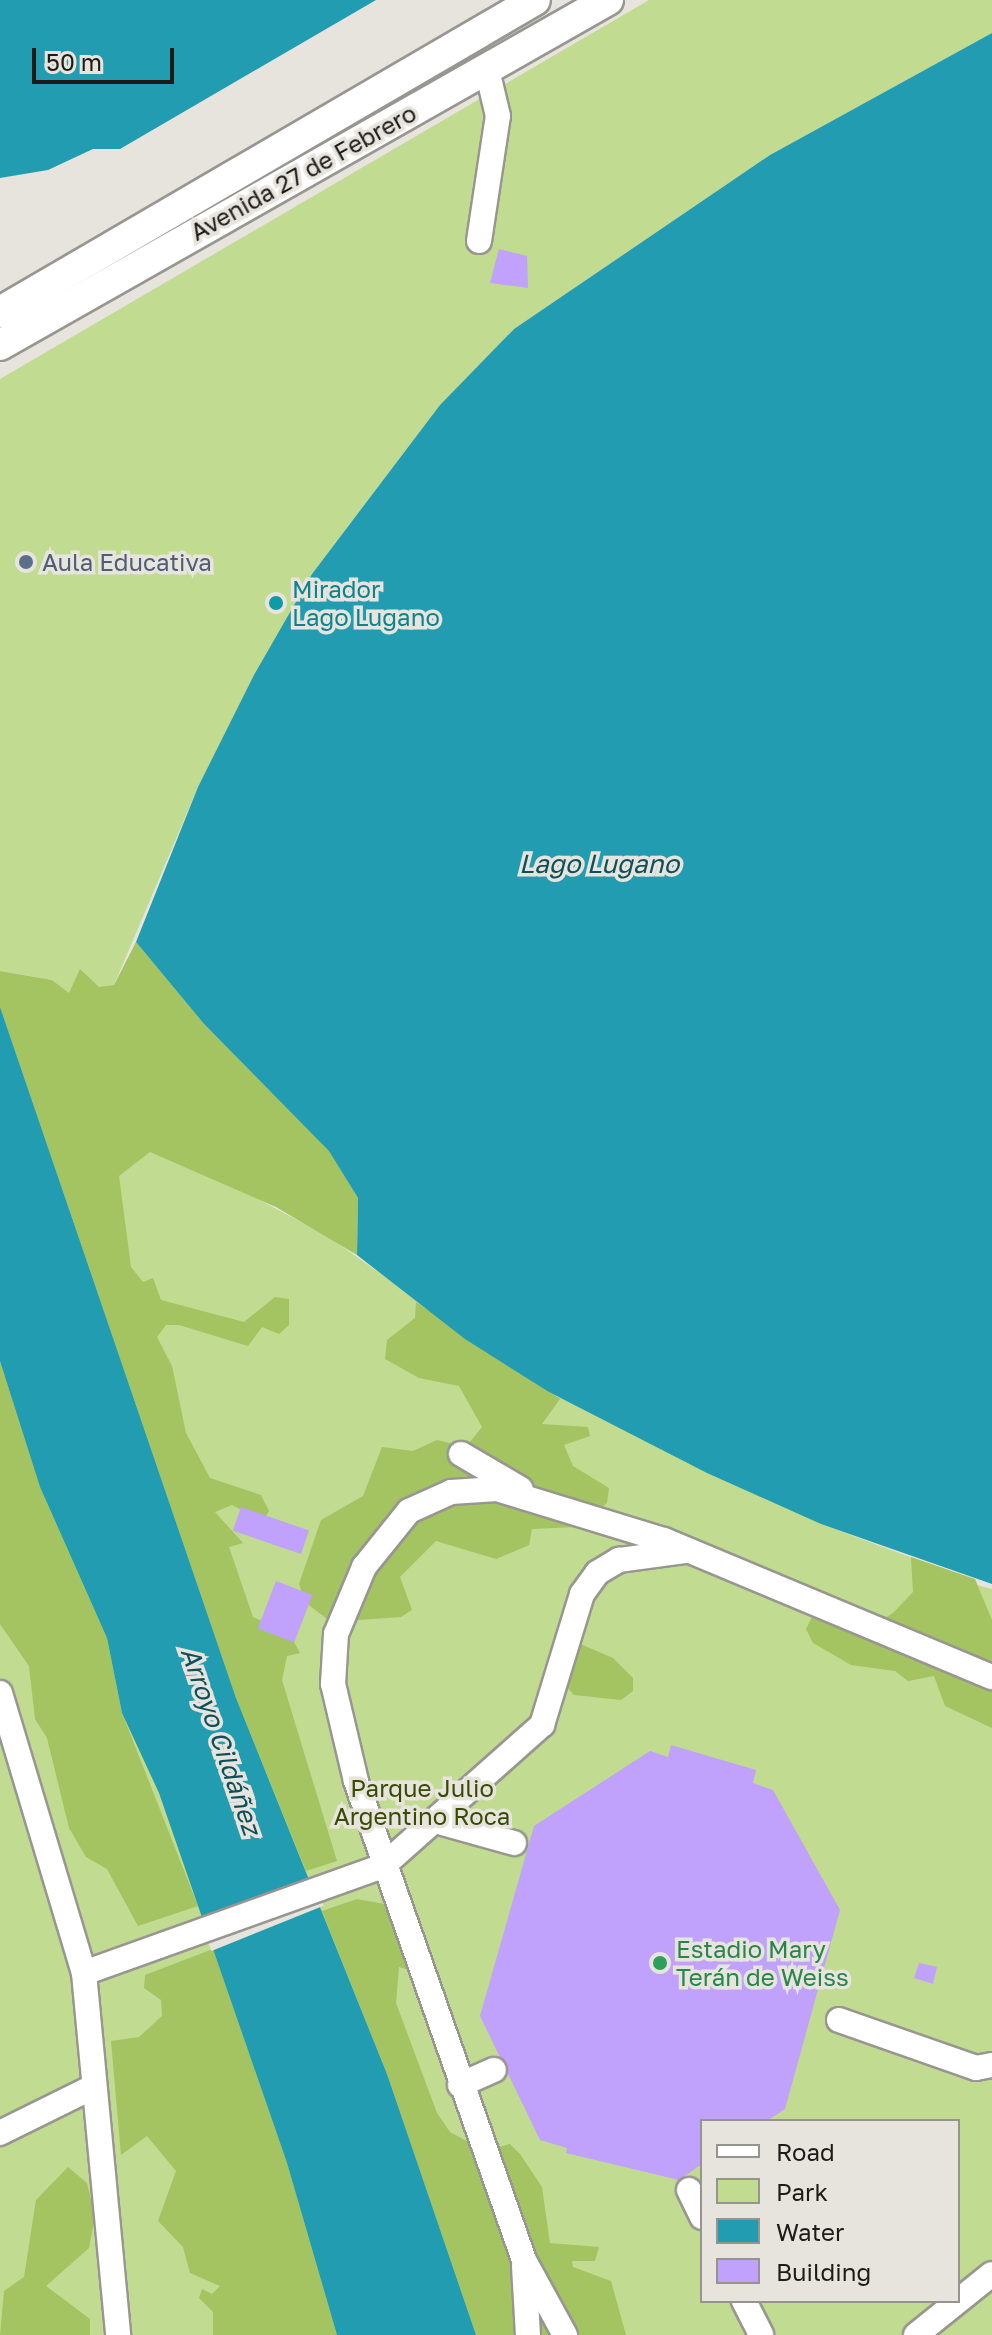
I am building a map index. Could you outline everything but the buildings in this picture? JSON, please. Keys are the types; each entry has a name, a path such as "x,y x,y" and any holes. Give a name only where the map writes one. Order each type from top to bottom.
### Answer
{"main road":[{"name":"Avenida 27 de Febrero","path":"0,312 535,0"},
{"name":"Avenida 27 de Febrero","path":"0,345 608,0"}],"lane":[{"path":"479,241 498,116 487,70"},
{"path":"461,1454 537,1498"},
{"path":"565,2335 524,2260 460,2085 389,1861 363,1804 333,1684 336,1634 364,1567 409,1511 451,1492 497,1489 537,1498 690,1550 992,1677"},
{"path":"84,1973 342,1881 389,1861 545,1715 582,1594 619,1560 690,1550"},
{"path":"0,1693 84,1973 118,2335"},
{"path":"435,1821 514,1843"},
{"path":"839,2020 976,2068 992,2065"},
{"path":"460,2085 494,2070"},
{"path":"0,2133 93,2087"},
{"path":"689,2190 700,2213"},
{"path":"524,2260 528,2335"},
{"path":"960,2300 992,2274"},
{"path":"745,2303 761,2335"},
{"path":"916,2335 956,2303"}],"green space":[{"path":"649,0 992,0 992,33 770,155 514,329 440,405 312,574 198,787 114,985 69,994 52,980 0,971 0,379"},
{"path":"136,942 204,1024 329,1150 358,1198 357,1255 276,1207 150,1152 119,1176 131,1267 143,1282 153,1278 161,1300 244,1322 275,1297 289,1299 289,1325 279,1334 262,1327 248,1346 179,1325 166,1325 157,1337 172,1366 186,1433 210,1478 261,1495 269,1511 263,1521 232,1505 215,1512 243,1543 229,1547 253,1617 289,1633 300,1653 287,1656 282,1680 337,1861 306,1871 236,1698 0,1007 0,971 52,980 69,993 80,969 99,987 114,985"},
{"name":"Parque Julio Argentino Roca","path":"0,1007 111,1181 150,1152 207,1172 327,1236 549,1392 821,1524 937,1567 935,1574 992,1589 992,2335 0,2335"},
{"path":"416,1302 560,1399 542,1424 588,1427 590,1436 564,1445 573,1466 609,1488 607,1503 575,1527 532,1529 529,1545 496,1559 436,1541 400,1577 412,1610 401,1617 331,1622 305,1602 299,1584 321,1520 363,1496 382,1447 413,1451 437,1440 466,1447 482,1427 459,1386 419,1378 385,1359 387,1340 415,1318"},
{"path":"0,1361 40,1487 107,1638 122,1713 198,1906 138,1926 107,1869 86,1857 69,1828 47,1738 35,1719 29,1666 0,1624"},
{"path":"911,1557 975,1579 992,1620 992,1728 945,1706 934,1676 908,1681 895,1671 851,1665 813,1643 806,1629 821,1599 887,1617 913,1592"},
{"path":"578,1643 613,1658 633,1678 633,1691 621,1700 574,1695 564,1684"},
{"path":"357,1899 390,1905 413,1971 399,1967 396,2003 437,2113 450,2132 485,2151 510,2144 520,2154 542,2187 550,2243 599,2247 595,2261 572,2261 573,2267 611,2281 626,2335 476,2335 387,2074 322,1911"},
{"path":"213,1949 287,2163 337,2335 213,2335 213,2312 199,2298 202,2289 212,2294 220,2286 190,2273 183,2247 158,2221 176,2171 147,2136 121,2155 111,2041 139,2037 162,2016 161,2000 144,1988 145,1975"},
{"path":"68,2167 87,2183 95,2216 89,2248 46,2286 90,2319 90,2335 0,2335 4,2291 24,2277 36,2200"}],"water":[{"path":"0,0 376,0 120,149 93,149 48,170 0,178"},
{"name":"Lago Lugano","path":"992,33 992,1584 821,1524 707,1473 549,1392 465,1339 357,1255 358,1198 329,1151 204,1024 136,942 198,787 254,675 312,574 440,405 514,329 770,155"},
{"name":"Arroyo Cildáñez","path":"0,1007 236,1698 387,2074 476,2335 337,2335 287,2163 159,1793 122,1713 107,1638 40,1487 0,1361"}],"pier":[{"path":"312,1877 324,1906 211,1951 200,1922"}],"place":[{"name":"Aula Educativa","path":"26,562"},
{"name":"Mirador Lago Lugano","path":"276,603"},
{"name":"Estadio Mary Terán de Weiss","path":"660,1963"}]}
